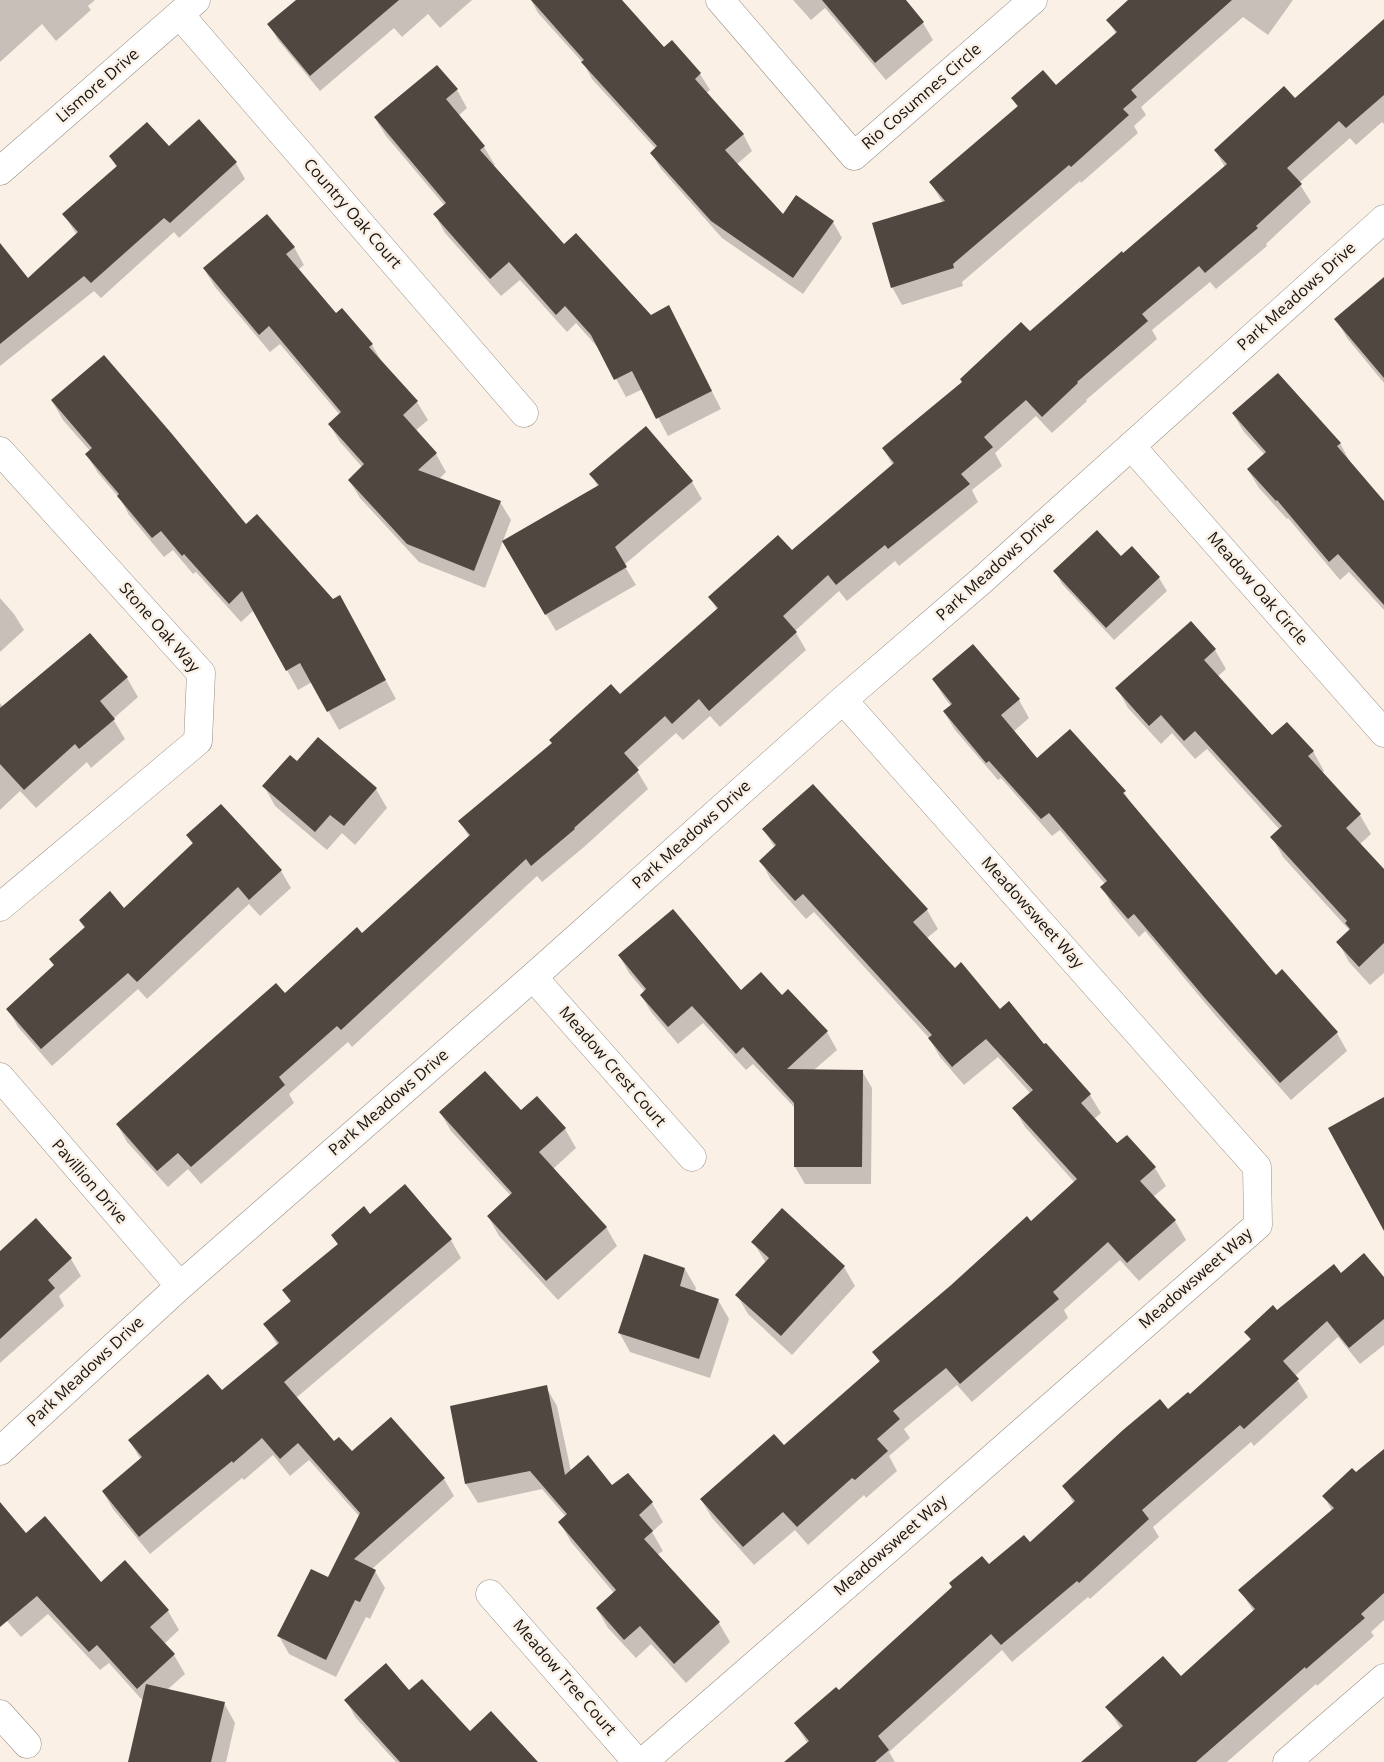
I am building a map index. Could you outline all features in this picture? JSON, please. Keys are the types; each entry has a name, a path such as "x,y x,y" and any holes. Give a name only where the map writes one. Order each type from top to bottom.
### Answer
{"street":[{"name":"Rio Cosumnes Circle","path":"720,0 854,156 1033,0"},
{"name":"Lismore Drive","path":"0,171 188,7"},
{"name":"Country Oak Court","path":"188,7 524,413"},
{"name":"Park Meadows Drive","path":"0,1451 180,1286 533,977 843,700 981,581 1384,219"},
{"name":"Meadow Oak Circle","path":"1131,446 1384,733"},
{"name":"Stone Oak Way","path":"0,451 201,673 198,740 0,907"},
{"name":"Meadowsweet Way","path":"643,1762 1258,1224 1256,1167 843,700"},
{"name":"Meadow Crest Court","path":"533,977 692,1157"},
{"name":"Pavillion Drive","path":"0,1077 180,1286"},
{"name":"Meadow Tree Court","path":"490,1594 637,1762"},
{"path":"1287,1762 1384,1678"},
{"path":"0,1714 27,1744"}],"building":[{"path":"296,0 399,0 310,76 267,24"},
{"path":"531,0 622,0 664,47 672,40 701,73 695,79 744,134 725,150 783,214 796,195 834,221 793,278 711,221 650,153 657,146 581,62 584,60"},
{"path":"822,0 906,0 924,22 875,63"},
{"path":"1128,0 1232,0 1131,90 1137,97 1123,109 1129,115 1071,167 1069,165 953,264 954,268 891,288 872,223 945,201 929,182 1018,106 1011,98 1043,70 1056,85 1117,32 1106,20"},
{"path":"1384,19 1384,95 1346,128 1339,121 1287,168 1302,184 1256,226 1258,228 1205,273 1199,266 1142,314 1148,321 1077,382 1042,417 1026,400 984,437 993,447 961,474 970,484 888,549 885,545 836,585 828,575 783,616 797,632 709,711 699,699 672,724 665,716 624,753 639,770 575,829 531,866 526,859 341,1030 337,1026 279,1077 285,1085 191,1167 178,1153 157,1171 116,1124 276,983 285,993 357,927 362,933 470,835 458,821 552,743 549,740 611,684 620,694 718,608 708,597 778,535 792,550 894,463 882,448 962,382 960,379 1021,322 1030,331 1122,251 1123,253 1227,164 1214,150 1284,86 1295,98"},
{"path":"437,65 458,89 446,99 485,146 480,150 564,244 576,233 651,315 669,305 712,391 656,419 632,371 614,380 591,335 565,306 556,315 509,262 490,279 433,214 446,203 374,117"},
{"path":"199,119 237,162 170,223 164,218 91,283 84,276 0,344 0,243 28,278 78,232 62,214 117,166 109,156 147,122 169,146"},
{"path":"267,214 295,247 286,254 336,313 342,308 373,344 369,347 418,401 403,415 437,453 418,470 501,501 474,571 407,544 348,480 364,464 328,424 341,412 269,326 259,335 203,268"},
{"path":"1384,277 1384,378 1334,319"},
{"path":"104,355 246,524 257,514 333,599 340,595 386,680 327,712 300,663 286,671 242,591 229,604 184,554 182,556 161,531 152,538 117,496 119,494 85,454 92,448 51,400"},
{"path":"1278,373 1341,443 1337,446 1384,501 1384,605 1338,554 1329,562 1277,500 1247,469 1266,452 1232,413"},
{"path":"646,426 693,481 615,547 627,567 545,615 502,541 599,485 589,474"},
{"path":"1097,530 1121,556 1132,546 1160,577 1106,628 1053,571"},
{"path":"1191,621 1216,649 1204,660 1272,735 1287,722 1314,751 1308,756 1361,814 1346,828 1384,869 1384,943 1359,967 1336,942 1350,929 1345,923 1347,921 1270,837 1282,826 1195,731 1184,741 1161,715 1149,726 1115,688"},
{"path":"90,633 128,677 100,701 115,719 79,749 75,744 24,790 0,764 0,708"},
{"path":"973,644 1020,699 1001,715 1037,758 1070,729 1126,791 1123,793 1276,975 1282,969 1338,1032 1280,1083 1134,914 1128,919 1100,887 1107,881 1049,813 1041,819 989,761 986,763 943,711 952,704 932,679"},
{"path":"318,737 377,788 344,826 330,815 315,832 262,786 290,755 297,761"},
{"path":"813,784 928,909 913,922 955,968 961,962 1000,1009 1009,1001 1044,1044 1046,1043 1091,1094 1081,1103 1117,1143 1127,1135 1156,1167 1140,1181 1176,1220 1127,1263 1108,1242 1053,1292 1059,1299 960,1384 946,1368 893,1411 900,1419 877,1439 888,1451 855,1480 852,1478 797,1527 783,1512 743,1547 700,1499 774,1434 784,1445 880,1361 872,1352 950,1286 1027,1216 1031,1221 1077,1179 1012,1108 1033,1090 986,1039 952,1067 928,1038 932,1035 803,894 795,901 759,861 776,845 762,829"},
{"path":"221,804 282,870 249,900 238,887 137,982 128,973 41,1049 6,1009 54,965 49,959 85,927 79,920 110,891 124,908 193,843 186,835"},
{"path":"673,909 741,990 761,972 782,995 788,989 828,1031 787,1069 863,1070 862,1167 794,1167 794,1103 743,1047 736,1054 692,1006 668,1027 640,995 646,989 618,955"},
{"path":"485,1071 521,1110 537,1096 566,1128 539,1152 607,1227 546,1281 487,1216 512,1193 439,1112"},
{"path":"1384,1097 1384,1231 1328,1128"},
{"path":"405,1184 452,1239 284,1382 334,1441 339,1437 352,1451 391,1417 445,1478 354,1559 376,1570 360,1602 355,1600 326,1660 277,1636 311,1569 328,1577 360,1513 298,1443 280,1459 262,1438 139,1537 102,1491 142,1457 128,1440 208,1374 222,1390 279,1343 263,1324 291,1301 282,1290 338,1244 331,1235 364,1206 370,1214"},
{"path":"782,1208 845,1266 781,1336 735,1295 769,1258 751,1242"},
{"path":"36,1218 72,1258 48,1280 55,1288 0,1339 0,1251"},
{"path":"1364,1253 1384,1277 1384,1319 1349,1348 1327,1321 1283,1361 1299,1379 1244,1429 1240,1425 1142,1510 1149,1519 1079,1583 1077,1581 1001,1645 991,1634 878,1736 889,1750 875,1762 784,1762 809,1741 794,1723 836,1687 839,1690 952,1587 949,1583 982,1556 989,1564 1024,1535 1030,1542 1075,1501 1062,1486 1123,1430 1160,1399 1168,1409 1188,1392 1190,1394 1251,1339 1244,1332 1273,1305 1277,1310 1334,1264 1341,1273"},
{"path":"644,1254 685,1268 680,1286 719,1299 699,1359 618,1333"},
{"path":"547,1385 565,1475 588,1455 612,1485 628,1473 653,1502 639,1515 653,1531 644,1539 720,1622 674,1664 640,1626 624,1640 596,1608 616,1590 558,1522 567,1514 530,1471 465,1484 450,1406"},
{"path":"1384,1449 1384,1593 1361,1614 1365,1618 1306,1669 1305,1667 1196,1762 1081,1762 1123,1726 1105,1707 1163,1656 1181,1676 1255,1609 1238,1590 1334,1508 1322,1496 1352,1468 1356,1472"},
{"path":"0,1502 26,1533 45,1516 101,1582 125,1560 169,1610 150,1627 175,1654 137,1689 97,1645 89,1652 37,1596 0,1627"},
{"path":"386,1663 409,1690 422,1679 470,1731 491,1711 538,1762 400,1762 344,1700"},
{"path":"146,1684 225,1702 211,1762 128,1762"}]}
